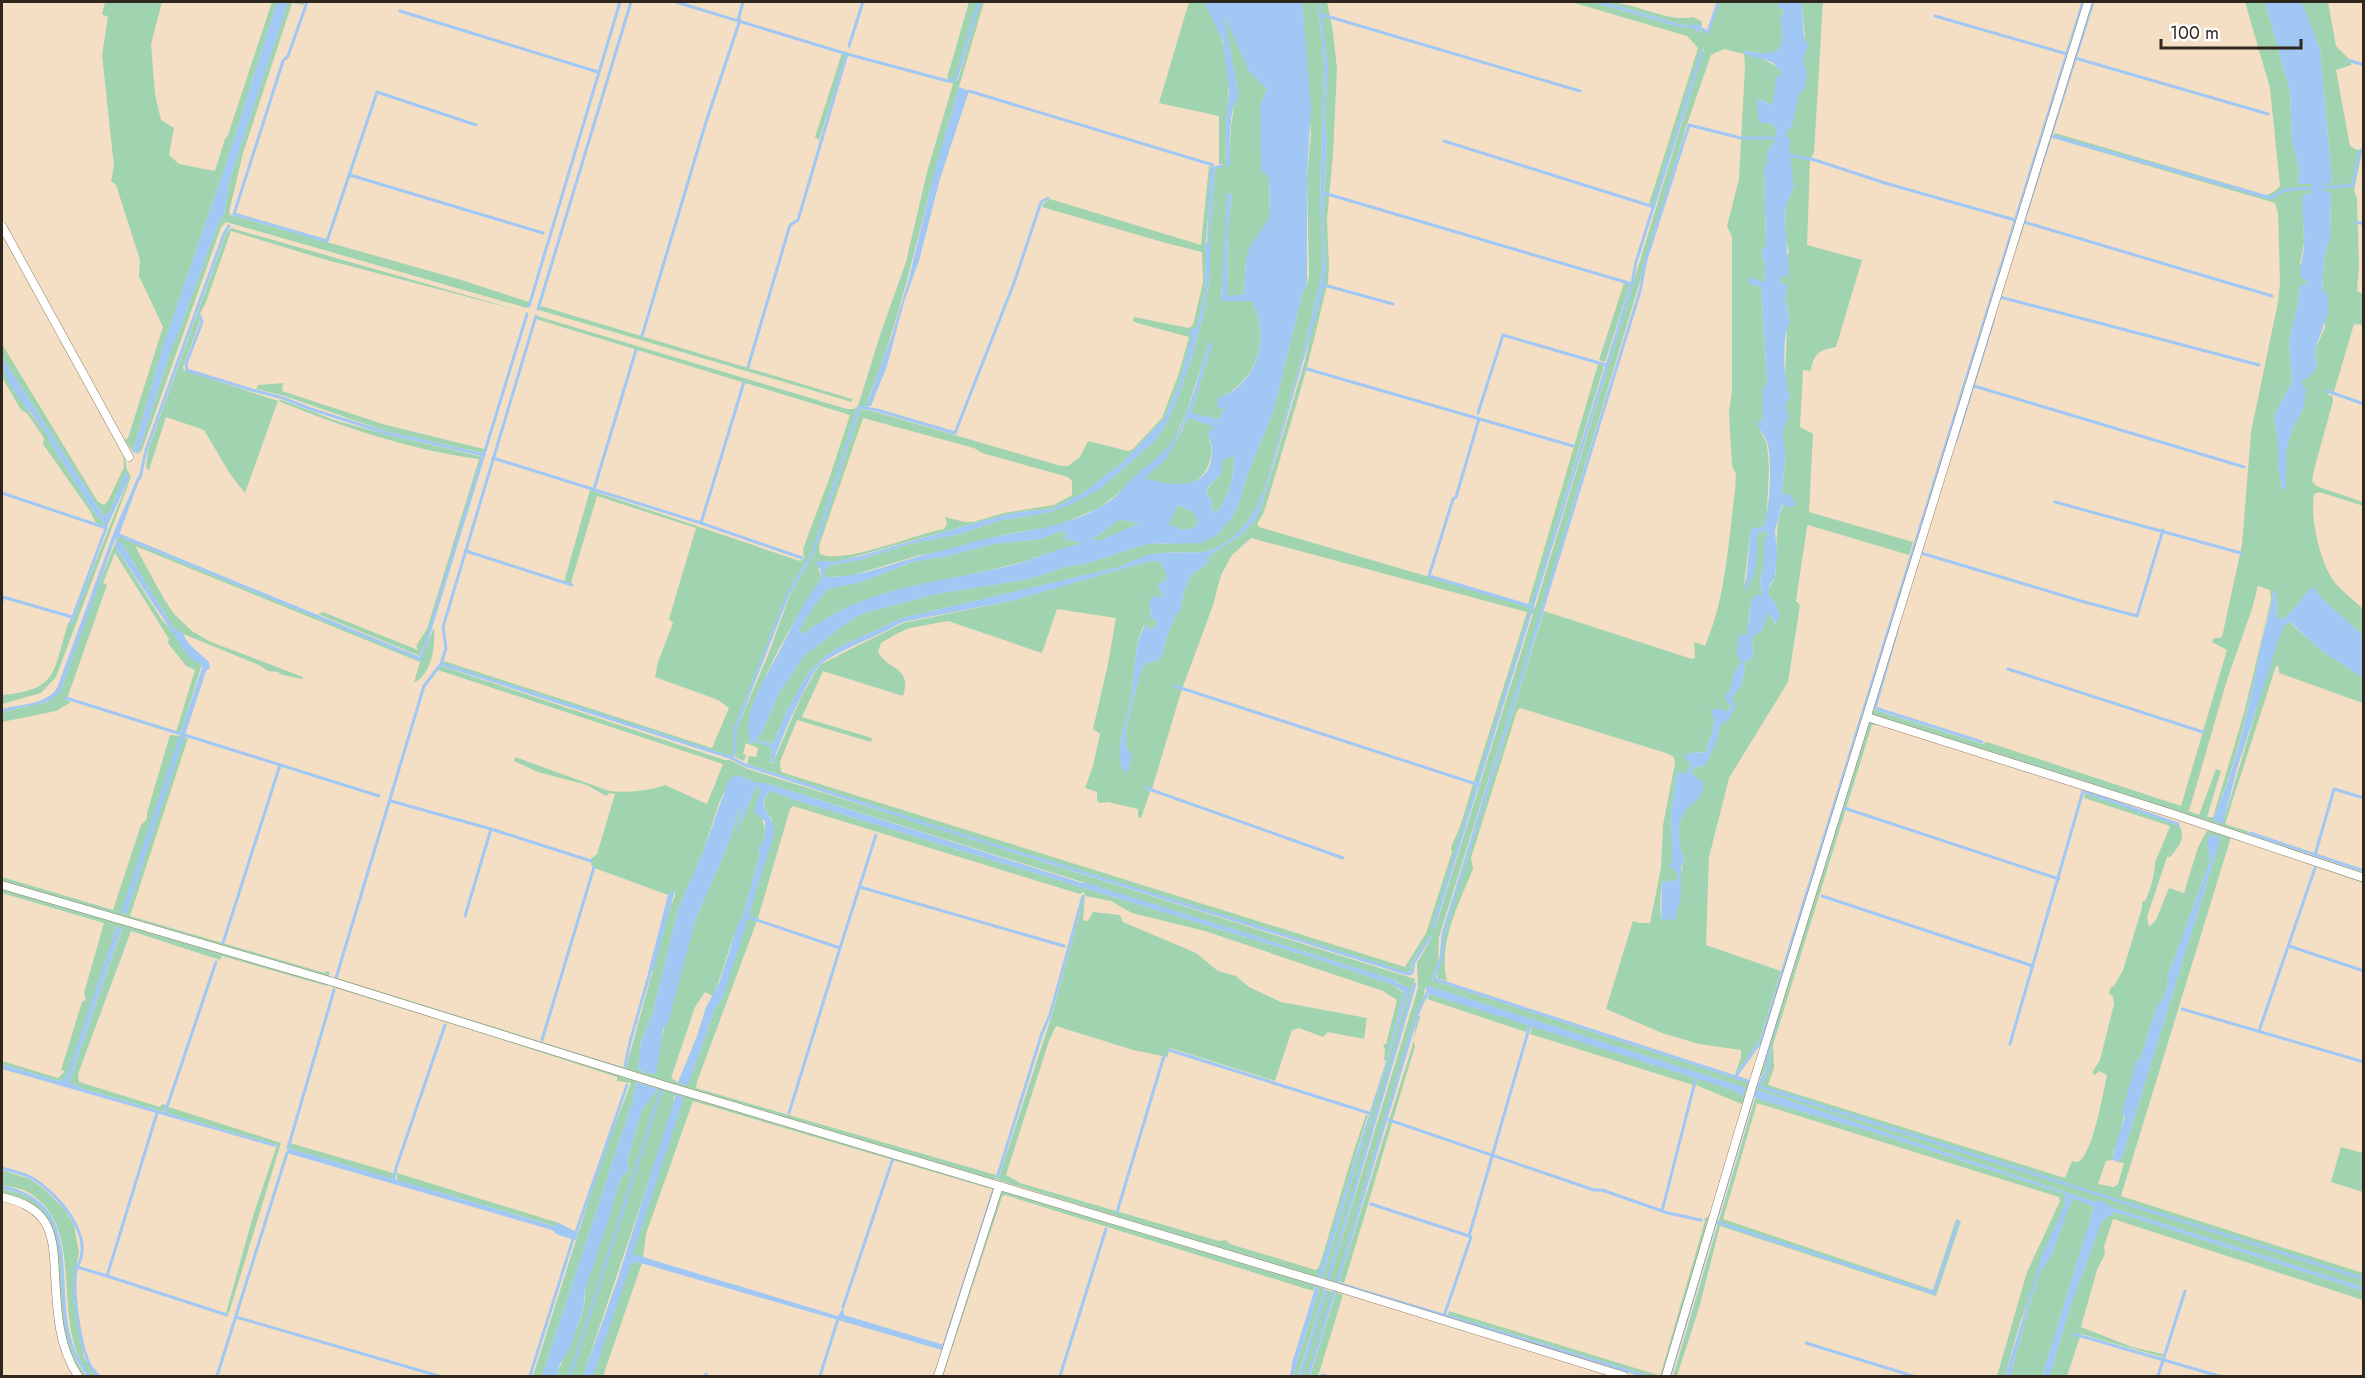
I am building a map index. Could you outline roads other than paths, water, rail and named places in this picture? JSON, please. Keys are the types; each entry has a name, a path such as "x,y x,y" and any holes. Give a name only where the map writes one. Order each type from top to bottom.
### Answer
{"street":[{"path":"1666,1377 2088,2"},
{"path":"2,225 129,457"},
{"path":"1867,717 2195,821 2364,878"},
{"path":"2,885 330,981 1624,1377"},
{"path":"938,1377 999,1186"},
{"path":"2,1197 29,1206 49,1229 54,1251 62,1340 71,1367 78,1377"}],"water":[{"path":"277,2 288,2 229,182 224,215 220,219 170,352 138,454 133,452 164,343 227,161"},
{"path":"1204,2 1302,2 1311,107 1307,178 1307,285 1303,291 1274,410 1232,518 1216,536 1201,543 1147,544 1030,579 937,594 864,613 804,656 779,693 762,733 756,739 771,744 774,742 787,710 808,673 825,656 841,646 902,618 1119,567 1151,554 1201,552 1213,549 1234,536 1250,517 1266,484 1303,353 1322,274 1320,205 1324,66 1318,2 1320,2 1328,66 1323,222 1326,263 1325,281 1319,306 1260,511 1240,536 1210,555 1206,565 1192,574 1184,591 1180,611 1175,616 1167,636 1162,656 1157,661 1146,663 1141,670 1126,728 1126,747 1132,756 1128,771 1123,771 1120,762 1120,744 1131,698 1141,632 1145,625 1149,629 1154,628 1157,623 1154,618 1150,618 1149,602 1153,596 1164,598 1157,584 1164,582 1167,576 1160,561 1146,562 1015,600 903,622 845,650 827,660 815,671 780,743 774,762 770,762 772,748 755,741 751,745 748,727 750,716 762,683 801,609 822,578 816,564 818,561 833,562 860,556 1019,512 1052,509 1086,491 1123,462 1164,419 1179,384 1192,335 1187,333 1197,327 1205,292 1206,254 1204,246 1207,242 1210,174 1212,167 1223,164 1222,168 1216,168 1215,171 1210,231 1210,273 1204,313 1180,392 1167,423 1155,441 1100,489 1070,505 1051,512 999,521 960,534 906,545 860,560 831,565 825,569 825,577 868,572 922,555 1058,524 1098,509 1114,498 1173,440 1189,405 1209,342 1212,344 1191,413 1219,419 1224,409 1217,406 1218,398 1243,383 1251,371 1260,343 1257,314 1251,301 1221,301 1227,193 1232,195 1228,228 1227,296 1244,294 1246,259 1250,246 1270,217 1269,177 1261,170 1260,105 1267,89 1249,71 1224,15 1239,96 1235,101 1230,129 1230,165 1226,167 1229,91 1223,41","holes":["1188,418 1215,427 1208,432 1212,448 1210,463 1206,473 1198,479 1179,484 1145,478 1166,459","1234,455 1230,486 1224,501 1215,513 1211,507 1212,501 1206,493 1208,487 1222,473 1222,461","1178,505 1193,512 1198,520 1195,527 1187,530 1179,529 1174,525 1168,527","1119,520 1140,523 1101,540 1092,540","1062,531 1066,533 1063,539 1081,544 1005,567 876,596 827,618 805,633 799,632 827,589 859,583 913,562 994,544 1041,539"]},
{"path":"1592,2 1604,2 1683,25 1702,25 1700,32 1689,27 1683,28"},
{"path":"1778,2 1804,2 1802,5 1804,37 1808,45 1803,62 1807,72 1805,89 1799,94 1792,126 1785,134 1791,140 1789,147 1794,187 1786,205 1789,276 1780,277 1782,284 1788,285 1785,298 1790,323 1784,348 1790,396 1785,406 1789,418 1783,433 1785,459 1782,493 1790,495 1797,505 1790,507 1782,505 1775,531 1777,552 1775,577 1768,594 1777,606 1780,616 1776,624 1768,613 1762,631 1753,636 1752,658 1745,662 1742,685 1731,698 1735,705 1733,711 1720,725 1705,766 1694,767 1692,774 1704,783 1701,795 1686,809 1681,819 1680,843 1685,860 1681,867 1681,895 1675,920 1661,919 1662,882 1678,880 1676,871 1669,866 1672,860 1671,810 1677,772 1687,773 1691,763 1684,757 1688,753 1707,752 1714,727 1711,711 1716,708 1727,711 1731,706 1725,694 1729,691 1741,660 1737,656 1738,638 1742,634 1747,635 1751,603 1755,595 1762,595 1760,581 1764,562 1764,541 1768,535 1766,531 1758,533 1756,565 1745,593 1751,529 1764,526 1770,474 1768,445 1757,424 1762,420 1763,389 1767,383 1761,287 1748,283 1748,277 1764,282 1765,264 1761,251 1766,246 1764,168 1767,163 1767,152 1777,138 1774,124 1760,123 1757,98 1772,105 1776,82 1774,80 1782,73 1772,62 1744,54 1744,51 1765,53 1777,50 1780,46 1781,19 1784,12 1783,9 1778,8"},
{"path":"2265,2 2301,2 2320,49 2332,182 2325,185 2325,191 2331,193 2330,239 2324,258 2322,290 2328,295 2328,313 2315,350 2317,367 2309,377 2300,381 2306,388 2304,408 2292,429 2286,452 2286,490 2282,488 2278,467 2278,441 2274,416 2292,382 2289,340 2300,286 2308,283 2300,276 2304,243 2303,195 2312,193 2312,184 2298,184 2299,169 2292,141 2290,91"},
{"path":"959,87 969,91 940,179 919,261 904,302 887,366 871,406 866,406 892,335 909,278 935,170"},
{"path":"2,357 103,515 105,516 110,511 126,472 129,478 107,527 93,511 47,434 14,391 3,369"},
{"path":"138,476 140,478 119,535 114,542 60,693 47,702 2,712 2,709 40,701 57,688 115,529"},
{"path":"117,540 122,544 173,627 183,634 191,646 209,662 210,668 206,671 126,915 121,912 202,664 191,659 182,647 115,546"},
{"path":"2314,587 2322,599 2363,635 2363,678 2322,651 2290,622 2283,626 2237,769 2223,823 2216,823 2213,818 2230,776 2243,730 2273,590 2276,592 2277,618 2283,619"},
{"path":"739,775 757,783 766,783 1395,980 1407,987 1412,992 1408,993 1322,1278 1319,1277 1319,1273 1386,1061 1404,992 1391,984 1320,960 771,791 766,796 764,806 774,826 771,844 722,999 715,1009 688,1085 678,1082 706,1007 719,983 742,918 760,854 758,849 765,837 765,821 754,812 760,789 756,787 735,838 741,808 739,810 727,848 696,918 668,1023 663,1030 656,1073 648,1074 640,1070 638,1068 641,1042 653,1012 678,909 703,852 728,782 732,777"},
{"path":"2215,835 2220,839 2218,847 2122,1158 2117,1162 2113,1160 2114,1149 2125,1116 2122,1113 2136,1062 2140,1059 2157,1006 2166,992 2168,975 2210,861 2207,840 2210,836"},
{"path":"675,890 653,971 648,973 668,895"},
{"path":"117,926 122,928 69,1082 84,1089 277,1145 275,1147 2,1069 2,1064 58,1081 66,1078"},
{"path":"1429,986 1746,1089 1742,1096 1733,1090 1429,994 1425,988"},
{"path":"636,1082 658,1089 642,1110 627,1161 629,1171 621,1177 585,1290 583,1309 571,1346 560,1364 557,1376 542,1376 633,1100"},
{"path":"1755,1089 2096,1202 2102,1200 2111,1207 2363,1287 2363,1291 2115,1212 2102,1221 2070,1307 2050,1376 2042,1376 2094,1207 2072,1198 2052,1254 2038,1275 2010,1376 2005,1376 2042,1255 2065,1204 2065,1194 1869,1131 1758,1099 1753,1096"},
{"path":"676,1094 682,1096 683,1101 633,1254 838,1316 843,1307 844,1315 944,1345 942,1350 637,1262 631,1264 593,1376 583,1376 617,1281"},
{"path":"288,1148 554,1226 559,1223 578,1233 576,1240 558,1235 552,1230 287,1153"},
{"path":"1316,1285 1320,1287 1293,1376 1290,1376 1292,1363"}],"waterway":[{"path":"307,2 288,56 283,61 234,214 327,241 377,92 476,125"},
{"path":"529,306 620,2"},
{"path":"538,309 631,2"},
{"path":"676,2 847,54 948,81 956,79 979,2"},
{"path":"738,20 743,2"},
{"path":"849,46 863,2"},
{"path":"1702,29 1708,32 1718,2"},
{"path":"1735,1077 1761,1041 2083,2"},
{"path":"2016,246 2093,2"},
{"path":"400,11 598,72"},
{"path":"1323,15 1580,91"},
{"path":"1935,16 2067,54"},
{"path":"642,336 706,122 740,20"},
{"path":"1433,928 1702,52"},
{"path":"748,367 790,225 798,220 847,54"},
{"path":"2075,58 2268,114"},
{"path":"2351,61 2364,65"},
{"path":"969,91 1213,165"},
{"path":"1751,1082 1434,979 1441,958 1443,934 1640,291 1646,260 1689,125 1741,138 1777,138"},
{"path":"2052,136 2271,198 2284,190 2315,188"},
{"path":"1444,141 1654,207"},
{"path":"2322,188 2353,185 2359,154 2364,150"},
{"path":"1790,155 1815,160 1885,183 2015,220"},
{"path":"350,175 543,233"},
{"path":"1324,193 1632,284"},
{"path":"1048,198 1041,202 1014,283 955,433 877,410 859,407 813,553 789,592 735,729 735,748 732,758 745,765 920,822 1408,974 1412,973 1414,962 1430,937"},
{"path":"2024,222 2272,296"},
{"path":"2357,222 2364,224"},
{"path":"140,478 146,450 224,234 229,226"},
{"path":"1324,285 1393,304"},
{"path":"2000,297 2259,365"},
{"path":"119,535 421,659 527,314"},
{"path":"200,316 202,322 186,364 187,370 283,398 383,432 484,455"},
{"path":"536,316 443,627 446,648 441,664 732,758"},
{"path":"1956,441 1994,318"},
{"path":"1478,413 1503,335 1606,365"},
{"path":"594,489 636,350"},
{"path":"1307,369 1573,446"},
{"path":"701,523 744,382"},
{"path":"1974,386 2244,467"},
{"path":"2327,391 2364,404"},
{"path":"1479,419 1429,576 1533,607"},
{"path":"493,458 701,523 802,558"},
{"path":"2,493 106,528"},
{"path":"2055,502 2241,553"},
{"path":"71,622 106,528"},
{"path":"1921,553 2137,616 2163,530"},
{"path":"466,551 572,585"},
{"path":"2,602 3,597 72,617"},
{"path":"1898,627 1875,708 1982,742"},
{"path":"336,978 424,686 441,664"},
{"path":"2008,669 2203,732"},
{"path":"1175,686 1479,785"},
{"path":"66,698 181,734"},
{"path":"185,735 379,796"},
{"path":"223,943 280,765"},
{"path":"1146,788 1343,858"},
{"path":"2315,855 2334,789 2364,798"},
{"path":"2010,1044 2083,791 2178,824"},
{"path":"391,801 491,829 591,861"},
{"path":"1840,809 1841,807 2059,879"},
{"path":"465,916 491,829"},
{"path":"2250,833 2364,871"},
{"path":"840,948 876,835"},
{"path":"542,1040 594,867"},
{"path":"2259,1031 2315,868"},
{"path":"860,887 1064,946"},
{"path":"997,1178 1042,1033 1050,1015 1083,896"},
{"path":"1822,896 2033,966"},
{"path":"748,917 840,948 789,1113"},
{"path":"2289,946 2364,971"},
{"path":"165,1113 216,962"},
{"path":"625,1066 650,972"},
{"path":"1328,1280 1415,984"},
{"path":"288,1148 334,990"},
{"path":"1427,993 1417,1015 1337,1283 1645,1376"},
{"path":"2182,1009 2364,1062"},
{"path":"1778,1016 1769,1044 1768,1069 1758,1086 2364,1279"},
{"path":"394,1179 445,1025"},
{"path":"1444,1316 1471,1237 1469,1236 1530,1025"},
{"path":"1169,1050 1369,1113"},
{"path":"1117,1212 1164,1056"},
{"path":"1662,1211 1696,1078"},
{"path":"576,1232 627,1085"},
{"path":"570,1376 661,1090"},
{"path":"1670,1376 1753,1096"},
{"path":"157,1113 107,1276 227,1315"},
{"path":"1389,1120 1594,1190 1602,1190 1668,1213 1701,1220"},
{"path":"217,1376 287,1153"},
{"path":"843,1307 893,1158"},
{"path":"2,1168 32,1178 62,1205 78,1229 82,1242 82,1255 77,1267"},
{"path":"2,1187 25,1194 42,1206 52,1221 61,1259 67,1329 77,1357 89,1376"},
{"path":"944,1345 994,1189"},
{"path":"1371,1204 1469,1236"},
{"path":"1716,1222 1934,1293 1958,1222"},
{"path":"1060,1376 1106,1229"},
{"path":"530,1376 573,1239"},
{"path":"99,1376 89,1363 82,1341 77,1314 75,1276 77,1267 107,1276"},
{"path":"1300,1376 1326,1291"},
{"path":"2158,1376 2185,1291"},
{"path":"1308,1376 1334,1292"},
{"path":"236,1317 439,1376"},
{"path":"820,1376 838,1319"},
{"path":"2074,1334 2219,1376"},
{"path":"1806,1343 1913,1376"},
{"path":"1322,1375 1326,1376"}]}
